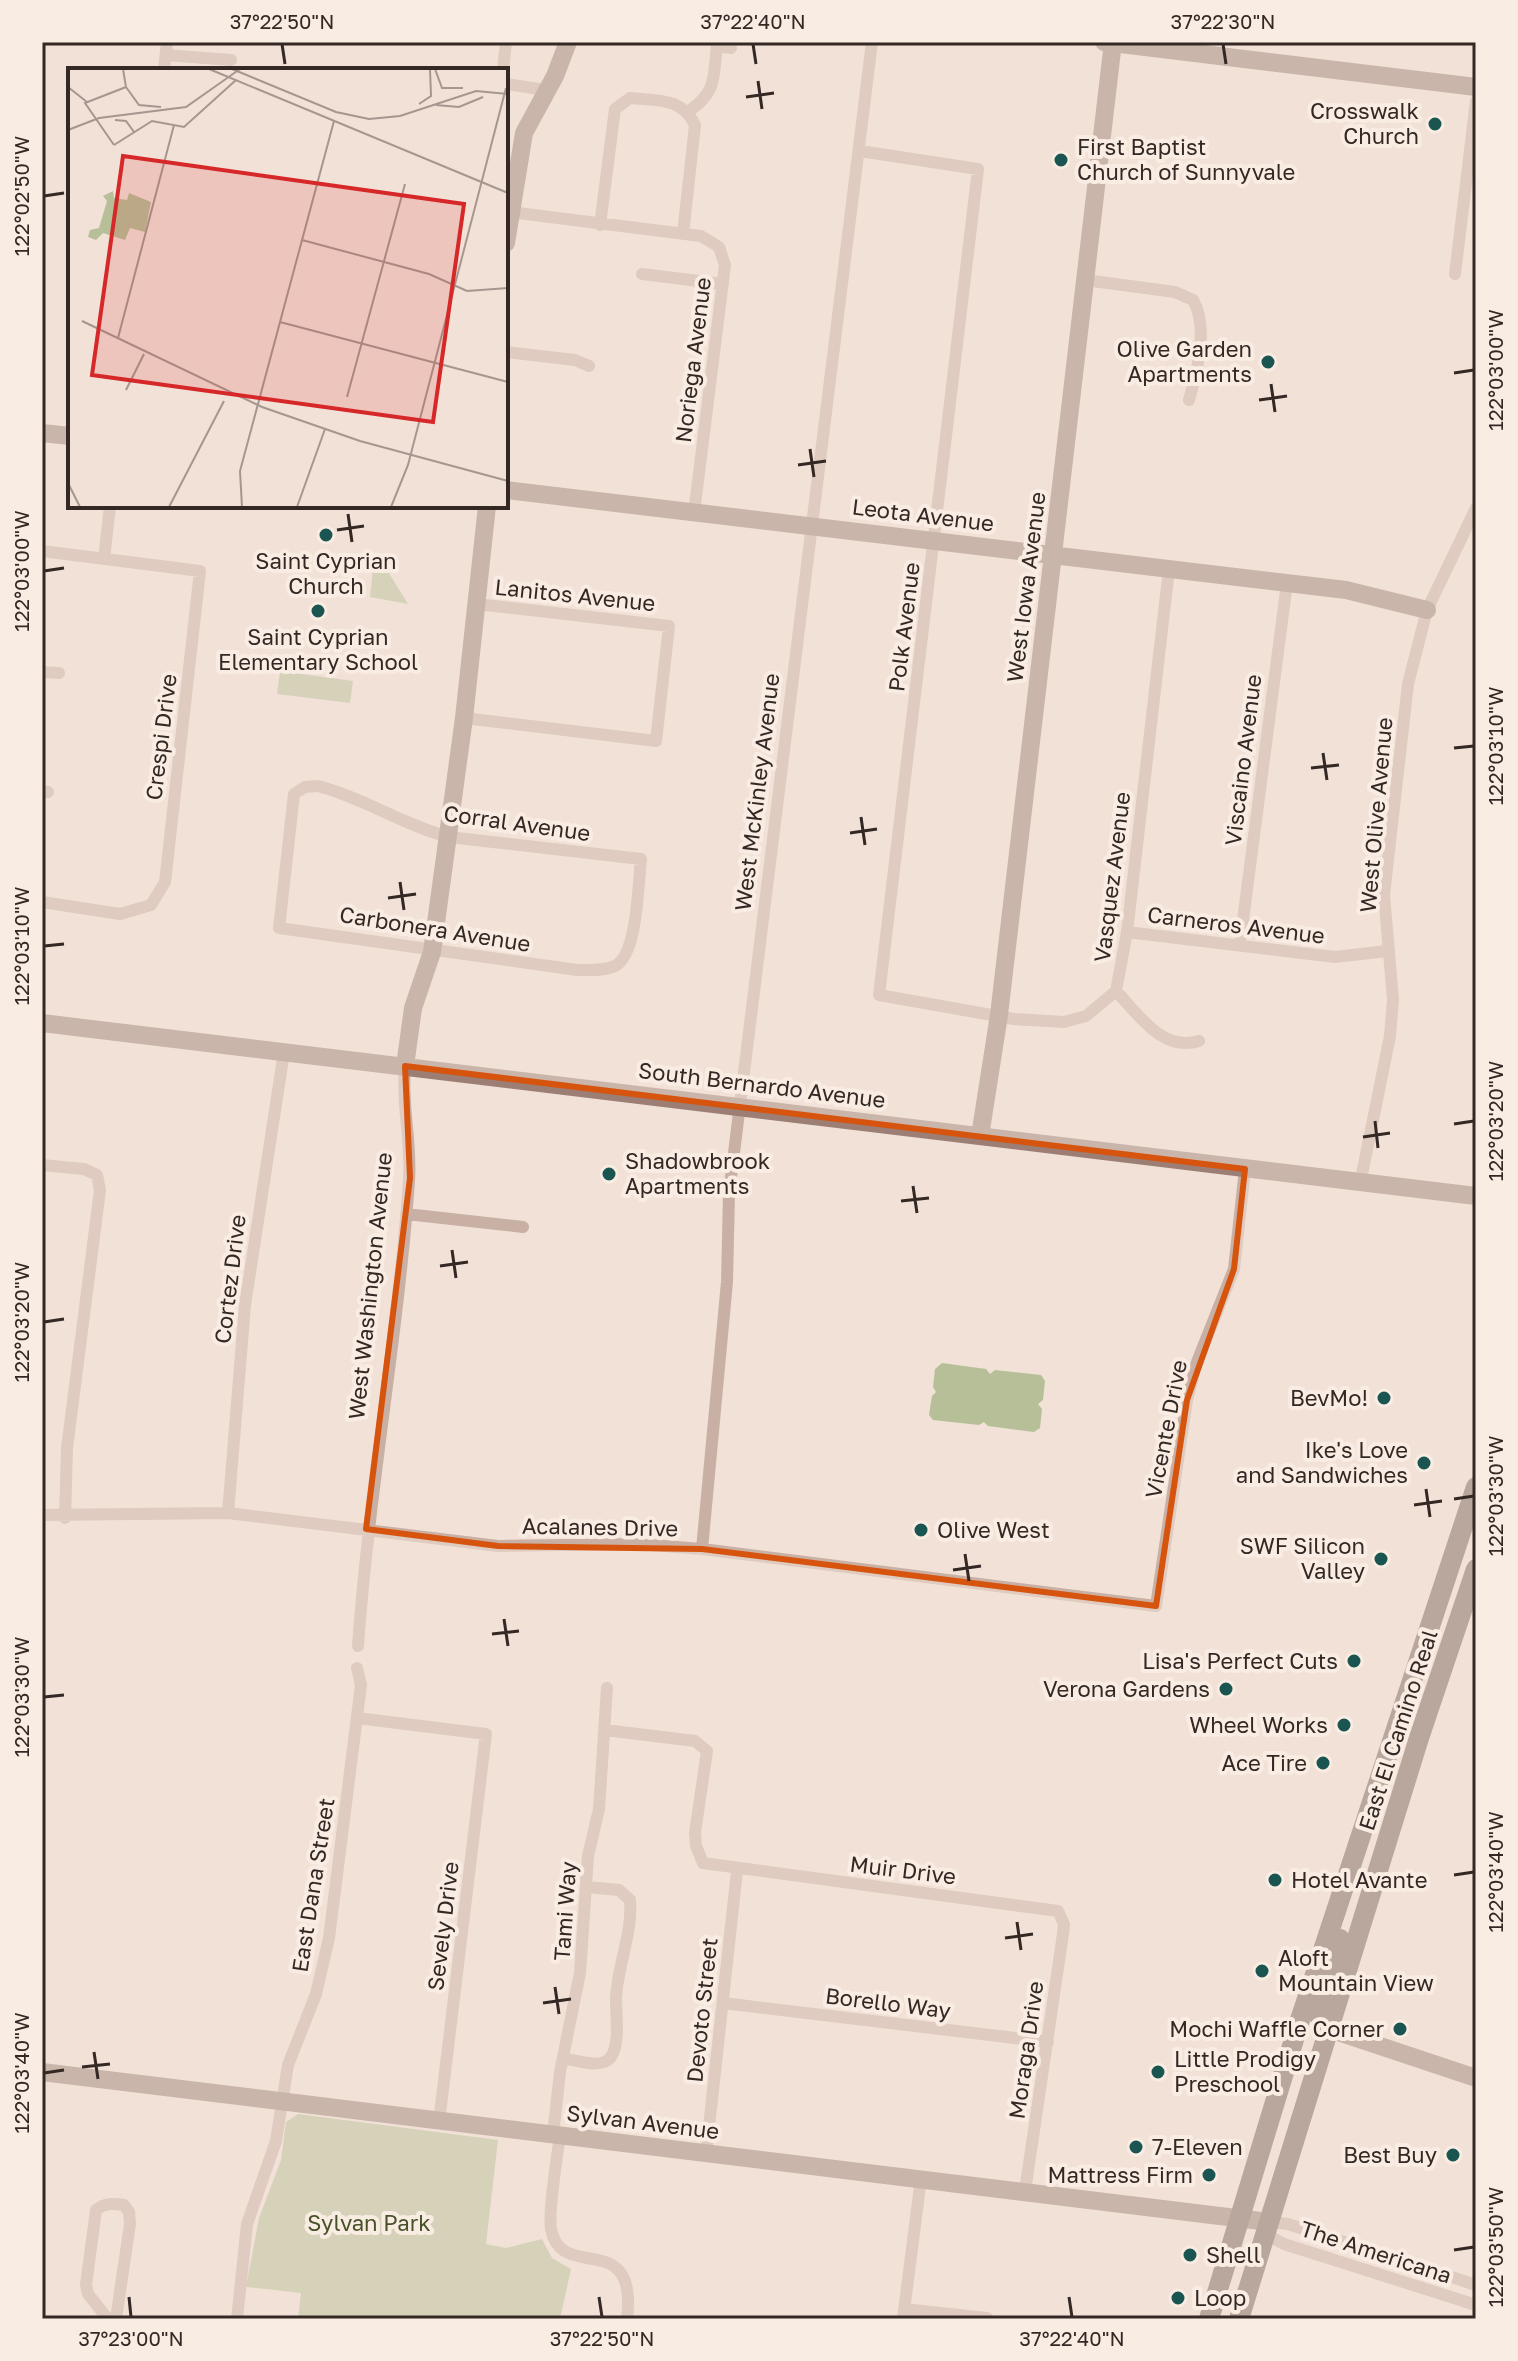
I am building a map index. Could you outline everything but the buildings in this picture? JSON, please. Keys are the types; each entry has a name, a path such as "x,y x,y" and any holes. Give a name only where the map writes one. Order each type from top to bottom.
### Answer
{"main road":[{"name":"East El Camino Real","path":"1209,2319 1351,1860 1476,1487"},
{"path":"1471,1605 1458,1580 1476,1523"},
{"name":"East El Camino Real","path":"1239,2319 1419,1738 1471,1605 1476,1569"},
{"path":"1419,1738 1413,1723 1428,1668 1420,1652"},
{"path":"1329,2029 1321,2021 1319,2011 1351,1897 1351,1860"}],"street":[{"path":"503,68 506,42"},
{"path":"508,228 524,133 568,42"},
{"name":"West McKinley Avenue","path":"702,1549 727,1279 729,1193 801,587 813,527 872,42"},
{"path":"1110,42 1232,50 1476,87"},
{"name":"West Iowa Avenue","path":"980,1136 999,1015 1054,555 1110,42"},
{"path":"689,111 708,98 717,46 731,48"},
{"path":"167,49 231,60"},
{"path":"508,84 546,90"},
{"path":"510,212 600,225 686,234 695,125 689,111 677,103 630,98 615,109 600,225"},
{"path":"1455,274 1476,101"},
{"name":"Polk Avenue","path":"860,151 978,169 879,995"},
{"name":"Noriega Avenue","path":"686,234 710,239 719,247 725,265 694,513"},
{"path":"642,274 723,284"},
{"path":"1085,280 1175,292 1193,300 1201,320 1195,379 1189,400"},
{"path":"508,352 575,360 589,366"},
{"path":"42,433 68,436"},
{"name":"Leota Avenue","path":"508,490 1346,590 1427,610"},
{"path":"42,551 104,559 110,508"},
{"name":"West Washington Avenue","path":"358,1646 366,1529 406,1214 410,1147 403,1104 405,1066 413,1008 432,952 449,837 487,508"},
{"name":"West Olive Avenue","path":"1360,1184 1390,1036 1393,999 1384,895 1408,684 1427,610 1476,508"},
{"name":"Crespi Drive","path":"42,902 120,914 151,905 165,882 200,571 104,559"},
{"name":"Vasquez Avenue","path":"879,995 999,1015 1064,1022 1086,1016 1116,991 1127,932 1169,569"},
{"name":"Viscaino Avenue","path":"1240,943 1287,583"},
{"name":"Lanitos Avenue","path":"464,718 656,741 669,626 477,604"},
{"path":"42,672 59,673"},
{"name":"Corral Avenue","path":"279,928 294,794 305,787 318,786 341,792 409,825 449,837 641,859"},
{"name":"Carbonera Avenue","path":"279,928 379,940 432,952 577,970 613,967 623,960 633,931 641,859"},
{"name":"Carneros Avenue","path":"1127,932 1240,943 1335,957 1387,951"},
{"path":"1116,991 1162,1039 1184,1046 1199,1041"},
{"name":"South Bernardo Avenue","path":"42,1023 1476,1196"},
{"name":"Cortez Drive","path":"228,1513 245,1305 284,1052"},
{"path":"42,1165 84,1169 97,1175 100,1190 67,1448 65,1518"},
{"name":"Vicente Drive","path":"1156,1606 1187,1400 1197,1362 1234,1269 1245,1169"},
{"path":"406,1214 523,1227"},
{"name":"Acalanes Drive","path":"42,1515 65,1518 228,1513 498,1546 639,1544 702,1549 1156,1606"},
{"name":"East Dana Street","path":"237,2319 247,2224 276,2141 288,2065 316,1994 329,1938 361,1685 357,1668"},
{"name":"Tami Way","path":"607,1688 599,1809 590,1843 580,1973 560,2072 551,2230 560,2247 578,2256 615,2265 621,2271 630,2293 627,2319"},
{"name":"Sevely Drive","path":"357,1718 486,1734 439,2122"},
{"name":"Muir Drive","path":"605,1730 695,1741 707,1751 696,1846 703,1863 737,1871 1053,1909 1062,1916"},
{"name":"Devoto Street","path":"706,2154 737,1871"},
{"path":"565,2059 600,2064 606,2061 612,2056 617,2022 616,1996 630,1900 619,1890 587,1887"},
{"name":"Moraga Drive","path":"1025,2191 1063,1934 1062,1916"},
{"name":"Borello Way","path":"723,2003 1048,2042"},
{"path":"1329,2029 1476,2078"},
{"name":"Sylvan Avenue","path":"42,2072 1025,2191 1239,2220 1267,2228"},
{"path":"921,2178 904,2314 987,2318"},
{"path":"108,2319 88,2294 86,2285 90,2231 96,2210 104,2203 124,2205 129,2212 122,2297 116,2319"},
{"name":"The Americana","path":"1267,2228 1288,2224 1476,2285"},
{"name":"The Americana","path":"1267,2228 1284,2244 1476,2305"}],"highlighted area":[{"path":"405,1066 1245,1169 1234,1269 1187,1400 1156,1606 702,1549 498,1546 366,1529 410,1178"}],"green space":[{"path":"373,568 387,570 408,604 370,597"},
{"path":"280,671 353,681 350,703 277,694"},
{"path":"942,1363 986,1369 990,1374 995,1370 1041,1375 1045,1381 1043,1400 1038,1404 1042,1409 1040,1428 1034,1432 988,1426 984,1422 979,1425 933,1420 929,1415 932,1396 936,1392 933,1387 935,1369"},
{"name":"Sylvan Park","path":"298,2114 498,2140 486,2244 506,2248 542,2239 552,2258 571,2269 560,2319 298,2319 301,2293 246,2287 259,2218 281,2160 286,2122"}],"place":[{"name":"Crosswalk Church","path":"1435,124"},
{"name":"First Baptist Church of Sunnyvale","path":"1061,160"},
{"name":"Olive Garden Apartments","path":"1268,362"},
{"name":"Saint Cyprian Church","path":"326,535"},
{"name":"Saint Cyprian Elementary School","path":"318,611"},
{"name":"Shadowbrook Apartments","path":"609,1174"},
{"name":"BevMo!","path":"1384,1398"},
{"name":"Ike's Love and Sandwiches","path":"1424,1463"},
{"name":"Olive West","path":"921,1530"},
{"name":"SWF Silicon Valley","path":"1381,1559"},
{"name":"Lisa's Perfect Cuts","path":"1354,1661"},
{"name":"Verona Gardens","path":"1226,1689"},
{"name":"Wheel Works","path":"1344,1725"},
{"name":"Ace Tire","path":"1323,1763"},
{"name":"Hotel Avante","path":"1275,1880"},
{"name":"Aloft Mountain View","path":"1262,1971"},
{"name":"Mochi Waffle Corner","path":"1400,2029"},
{"name":"Little Prodigy Preschool","path":"1158,2072"},
{"name":"7-Eleven","path":"1136,2147"},
{"name":"Best Buy","path":"1453,2155"},
{"name":"Mattress Firm","path":"1209,2175"},
{"name":"Shell","path":"1190,2255"},
{"name":"Loop","path":"1178,2298"}]}
